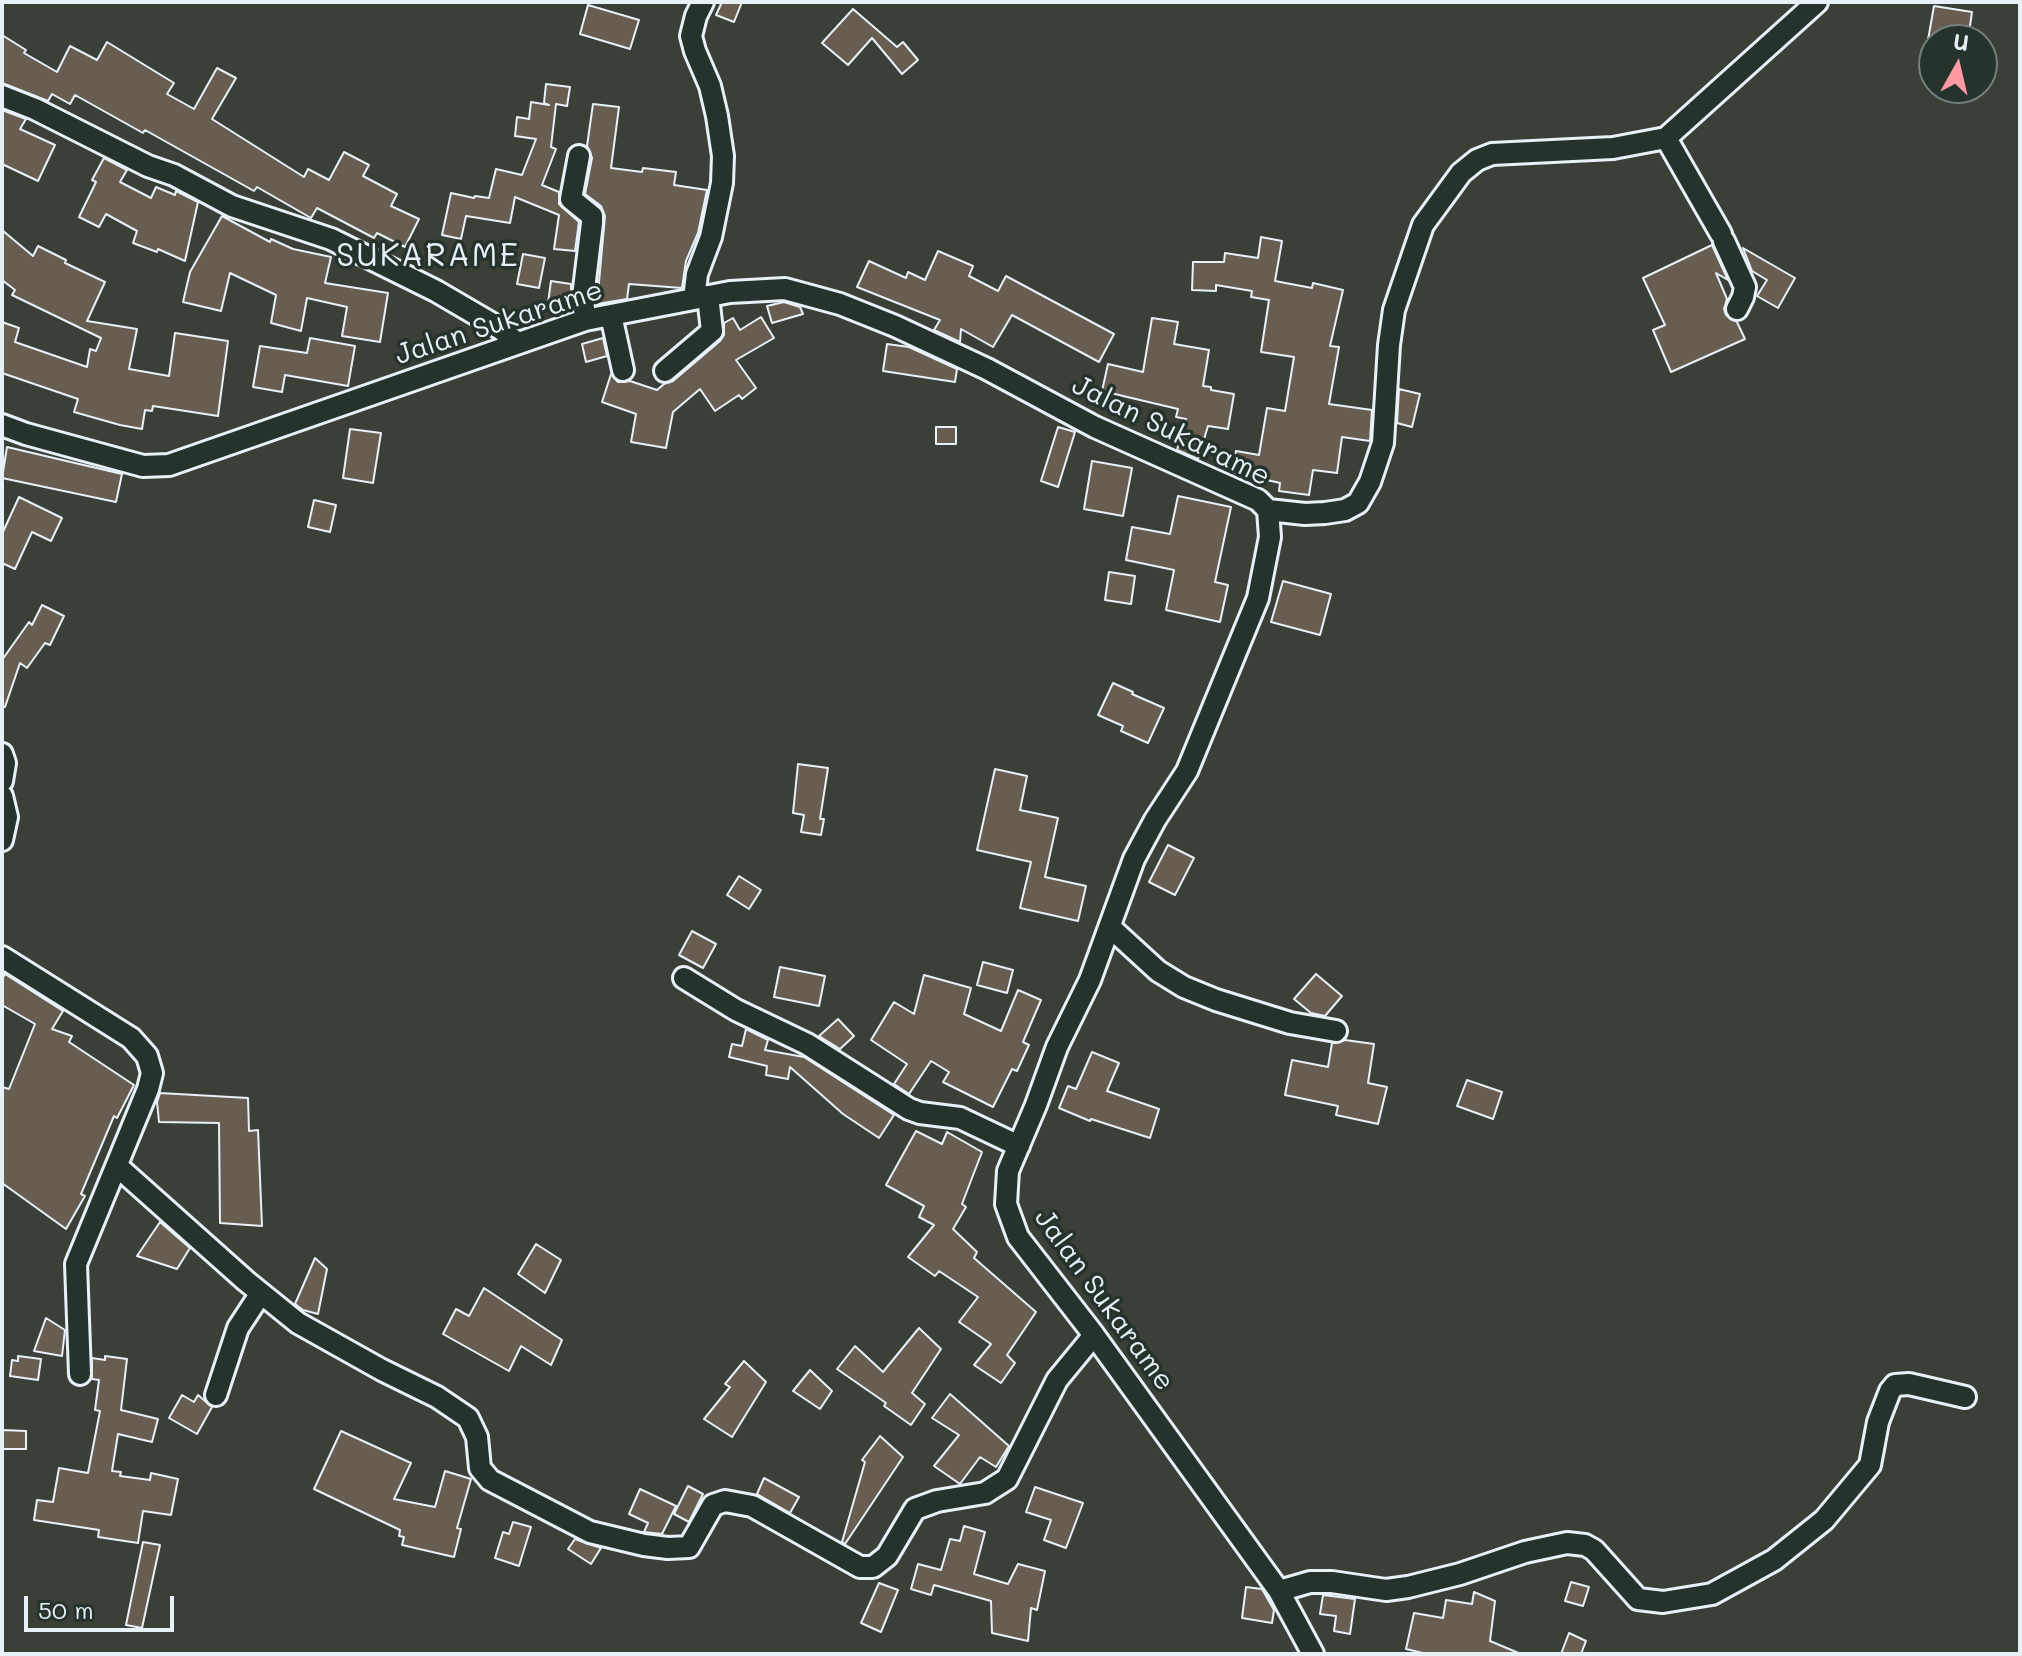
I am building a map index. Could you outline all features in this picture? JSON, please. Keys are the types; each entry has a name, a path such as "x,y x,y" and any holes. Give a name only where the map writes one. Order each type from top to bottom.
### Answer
{"street":[{"path":"665,371 712,331 697,274 711,237 722,183 723,156 710,86 691,36 703,2"},
{"path":"1268,510 1305,514 1345,510 1358,503 1370,482 1385,434 1387,366 1394,310 1423,225 1453,182 1477,160 1492,154 1613,148 1666,138 1817,2"},
{"path":"2,96 35,109 148,166 174,175 232,206 331,239 436,291 501,329 517,343"},
{"path":"1666,138 1723,238 1745,287 1737,309"},
{"path":"579,156 571,199 590,214 592,223 583,297 585,320"},
{"name":"Jalan Sukarame","path":"2,425 143,466 169,465 585,320 730,292 785,289 840,304 987,369 1095,427 1258,500 1268,510 1270,537 1258,598 1187,771 1144,838 1128,874 1090,980 1057,1047 1008,1171 1005,1189 1013,1228 1279,1591 1313,1654"},
{"path":"611,315 623,370"},
{"path":"2,754 5,763 2,781"},
{"path":"2,796 7,817 2,840"},
{"path":"1110,927 1158,971 1184,987 1290,1023 1336,1031"},
{"path":"2,957 131,1038 147,1056 152,1073 76,1264 80,1374"},
{"path":"684,978 736,1010 807,1044 909,1109 960,1118 1019,1146"},
{"path":"117,1166 298,1323 437,1397 468,1418 477,1437 480,1468 490,1480 590,1532 644,1545 689,1547 713,1505 725,1501 752,1506 860,1567 873,1567 887,1556 915,1509 937,1501 985,1493 1007,1479 1057,1380 1094,1335"},
{"path":"216,1395 238,1328 261,1293"},
{"path":"1279,1591 1310,1582 1386,1590 1408,1587 1460,1574 1525,1552 1567,1543 1585,1545 1594,1550 1638,1599 1663,1602 1712,1594 1774,1560 1824,1520 1870,1465 1878,1422 1895,1385 1909,1384 1965,1397"}],"building":[{"path":"722,2 742,2 734,22 716,15"},
{"path":"588,5 639,20 630,49 580,34"},
{"path":"1934,6 1972,12 1970,24 1931,24"},
{"path":"853,9 897,47 903,42 918,60 902,74 872,38 848,65 822,43"},
{"path":"2,35 26,50 24,53 57,72 70,46 97,60 107,42 174,83 167,94 194,109 217,68 236,78 212,119 304,177 308,169 329,180 344,152 369,165 363,176 397,194 391,206 419,219 405,247 377,233 374,238 317,208 311,218 257,187 254,191 75,95 70,104 52,94 48,101 2,83"},
{"path":"546,84 570,87 567,106 556,104 551,147 556,149 542,185 559,192 559,204 579,222 575,251 554,249 559,215 515,197 510,223 466,216 461,239 442,235 451,193 489,198 496,169 522,175 536,139 515,136 517,117 529,119 531,102 549,105 544,103"},
{"path":"593,104 619,107 611,168 676,172 674,185 707,190 698,233 686,261 682,288 629,284 627,299 597,304 605,216 601,206 585,194 592,158 587,146"},
{"path":"2,110 26,119 20,129 55,145 38,181 2,164"},
{"path":"104,158 127,170 120,182 151,198 156,187 175,195 176,191 198,202 185,261 158,249 157,252 133,243 137,231 106,214 99,227 79,217 96,182 92,180"},
{"path":"222,216 270,242 271,239 293,249 331,257 325,283 388,293 380,342 342,336 347,307 307,298 301,331 271,323 276,295 230,273 221,311 183,302 190,272"},
{"path":"2,230 33,256 38,246 105,282 87,321 137,329 129,369 169,376 175,333 228,341 218,416 153,406 152,411 145,410 142,429 120,425 74,412 78,399 2,373 2,322 19,328 15,342 87,367 90,349 96,351 101,338 12,295 15,290 2,280"},
{"path":"1261,237 1282,241 1275,281 1312,288 1313,283 1343,290 1330,346 1339,347 1329,404 1372,410 1370,441 1342,437 1337,473 1313,470 1309,495 1279,491 1280,483 1232,472 1236,451 1259,455 1267,408 1285,411 1294,357 1261,352 1269,300 1251,297 1252,291 1216,285 1216,291 1192,290 1193,262 1224,262 1225,253 1258,258"},
{"path":"1712,245 1728,280 1716,273 1727,299 1726,315 1737,322 1745,339 1671,372 1653,330 1665,325 1643,278"},
{"path":"1743,248 1795,278 1778,308 1757,296 1767,280 1752,271"},
{"path":"938,251 973,266 969,276 998,291 1006,276 1114,334 1099,362 1012,315 993,347 961,329 960,342 934,330 940,320 857,287 869,261 906,278 908,272 925,280"},
{"path":"523,254 545,258 539,288 517,284"},
{"path":"551,281 571,284 571,307 548,303"},
{"path":"784,302 800,307 803,314 772,323 767,306"},
{"path":"761,317 774,338 736,360 756,388 742,399 739,395 715,411 700,389 673,412 666,448 631,442 636,414 602,402 611,374 618,382 630,381 657,390 673,381 720,341 724,335 724,323 733,318 740,330"},
{"path":"1152,318 1178,322 1174,344 1209,350 1203,386 1234,394 1228,429 1208,426 1198,459 1177,450 1186,419 1176,417 1178,409 1102,391 1108,364 1143,372"},
{"path":"310,338 355,346 348,386 285,375 282,392 253,387 260,346 307,353"},
{"path":"603,338 607,356 586,362 582,344"},
{"path":"887,344 909,347 957,369 955,382 883,371"},
{"path":"1399,389 1420,394 1412,427 1397,423"},
{"path":"936,427 956,427 956,444 936,444"},
{"path":"1058,427 1075,432 1058,487 1041,481"},
{"path":"350,429 381,433 373,483 343,478"},
{"path":"7,447 122,474 116,502 2,478"},
{"path":"1092,461 1132,468 1123,516 1084,509"},
{"path":"1178,496 1231,507 1215,582 1228,585 1220,622 1166,610 1174,570 1126,560 1132,527 1170,534"},
{"path":"19,497 62,518 51,541 32,532 15,569 2,563 2,534"},
{"path":"314,500 336,505 330,532 308,527"},
{"path":"1109,572 1135,576 1131,604 1105,600"},
{"path":"1283,581 1331,594 1320,635 1271,622"},
{"path":"42,605 64,616 50,645 45,643 27,668 20,663 5,707 2,707 2,660 29,622 32,625"},
{"path":"1113,683 1164,708 1148,743 1121,731 1123,726 1098,715"},
{"path":"798,764 828,768 820,819 824,819 821,835 801,832 804,815 793,813"},
{"path":"995,769 1027,776 1020,810 1058,818 1045,877 1086,886 1078,921 1020,908 1031,862 977,850"},
{"path":"1168,845 1194,858 1175,895 1149,882"},
{"path":"739,876 761,890 749,909 727,895"},
{"path":"692,931 716,944 703,968 679,955"},
{"path":"983,962 1013,970 1007,993 977,985"},
{"path":"780,967 825,976 819,1006 774,997"},
{"path":"5,974 63,1011 52,1029 72,1036 69,1042 134,1085 117,1118 114,1116 81,1194 85,1196 66,1229 2,1183 2,1087 9,1089 35,1024 2,1005 2,979"},
{"path":"1316,974 1342,996 1325,1016 1311,1013 1294,999"},
{"path":"924,975 971,988 964,1014 1001,1031 1018,990 1041,1000 1023,1042 1029,1045 1017,1071 1012,1069 993,1107 943,1082 949,1072 931,1061 909,1094 894,1084 907,1064 871,1040 894,1002 914,1014"},
{"path":"838,1019 854,1036 840,1049 819,1036"},
{"path":"746,1029 768,1040 765,1050 804,1057 894,1115 879,1138 843,1114 790,1067 788,1079 766,1075 767,1066 729,1057 732,1044 742,1046"},
{"path":"1345,1040 1374,1044 1368,1083 1387,1087 1378,1124 1336,1115 1338,1106 1285,1095 1292,1060 1328,1067 1332,1043"},
{"path":"1092,1052 1119,1063 1107,1091 1159,1109 1150,1138 1090,1121 1059,1108 1068,1086 1076,1089"},
{"path":"1467,1080 1502,1092 1493,1119 1457,1106"},
{"path":"160,1093 248,1098 249,1131 258,1130 262,1226 220,1223 219,1123 159,1122 157,1102"},
{"path":"916,1131 942,1144 947,1132 982,1152 962,1204 966,1207 953,1229 977,1252 974,1258 1036,1312 1007,1355 1015,1363 1001,1383 974,1365 991,1344 959,1322 978,1297 939,1271 935,1276 908,1257 934,1225 919,1217 924,1206 886,1185"},
{"path":"160,1222 190,1248 177,1269 137,1256"},
{"path":"536,1244 561,1260 545,1293 518,1274"},
{"path":"315,1258 327,1269 318,1314 295,1304"},
{"path":"484,1288 562,1340 551,1365 521,1346 509,1371 443,1334 456,1309 469,1316"},
{"path":"46,1318 65,1330 62,1356 34,1351"},
{"path":"919,1328 941,1349 912,1393 925,1404 911,1425 884,1406 886,1403 837,1369 855,1346 883,1372"},
{"path":"18,1356 41,1359 38,1380 10,1376 12,1360 18,1361"},
{"path":"105,1356 127,1359 121,1410 158,1419 152,1442 118,1434 112,1471 121,1472 120,1476 150,1480 151,1473 178,1479 171,1515 143,1511 138,1543 98,1537 99,1530 34,1520 37,1500 53,1502 59,1468 88,1473 100,1411 95,1410 99,1380 92,1379 92,1358 105,1360"},
{"path":"744,1361 766,1382 732,1437 704,1419 730,1387 725,1384"},
{"path":"810,1370 832,1391 820,1409 793,1391"},
{"path":"950,1394 1009,1446 996,1467 980,1457 960,1484 934,1466 959,1435 932,1418"},
{"path":"182,1395 194,1402 198,1395 212,1407 197,1434 169,1418"},
{"path":"2,1430 26,1431 26,1449 2,1449"},
{"path":"341,1431 411,1463 394,1499 435,1507 445,1471 471,1479 457,1528 461,1529 454,1557 402,1545 404,1537 399,1536 400,1530 314,1489"},
{"path":"880,1436 903,1457 845,1544 842,1542 865,1462 862,1460"},
{"path":"764,1478 799,1497 790,1513 757,1494"},
{"path":"688,1486 703,1494 689,1522 674,1514"},
{"path":"1035,1487 1083,1503 1066,1548 1044,1540 1051,1520 1026,1512"},
{"path":"640,1489 676,1506 662,1534 644,1532 648,1523 629,1514"},
{"path":"513,1522 531,1527 519,1566 495,1558 503,1532 509,1534"},
{"path":"964,1526 985,1532 974,1574 1008,1584 1018,1564 1045,1571 1037,1610 1031,1608 1028,1641 992,1633 991,1601 934,1585 931,1595 911,1589 918,1564 941,1570 950,1539 960,1541"},
{"path":"575,1539 601,1548 591,1564 568,1549"},
{"path":"143,1542 160,1545 142,1628 126,1625"},
{"path":"1571,1582 1589,1587 1583,1606 1565,1601"},
{"path":"879,1583 898,1590 881,1632 861,1623"},
{"path":"1246,1587 1262,1589 1274,1610 1272,1623 1242,1618"},
{"path":"1474,1592 1495,1601 1490,1641 1521,1654 1427,1654 1406,1649 1414,1613 1443,1618 1446,1600 1472,1604"},
{"path":"1323,1595 1355,1599 1350,1634 1334,1631 1336,1616 1320,1614"},
{"path":"1569,1633 1586,1641 1581,1654 1561,1654"}],"district":[{"name":"SUKARAME","path":"428,256"}]}
